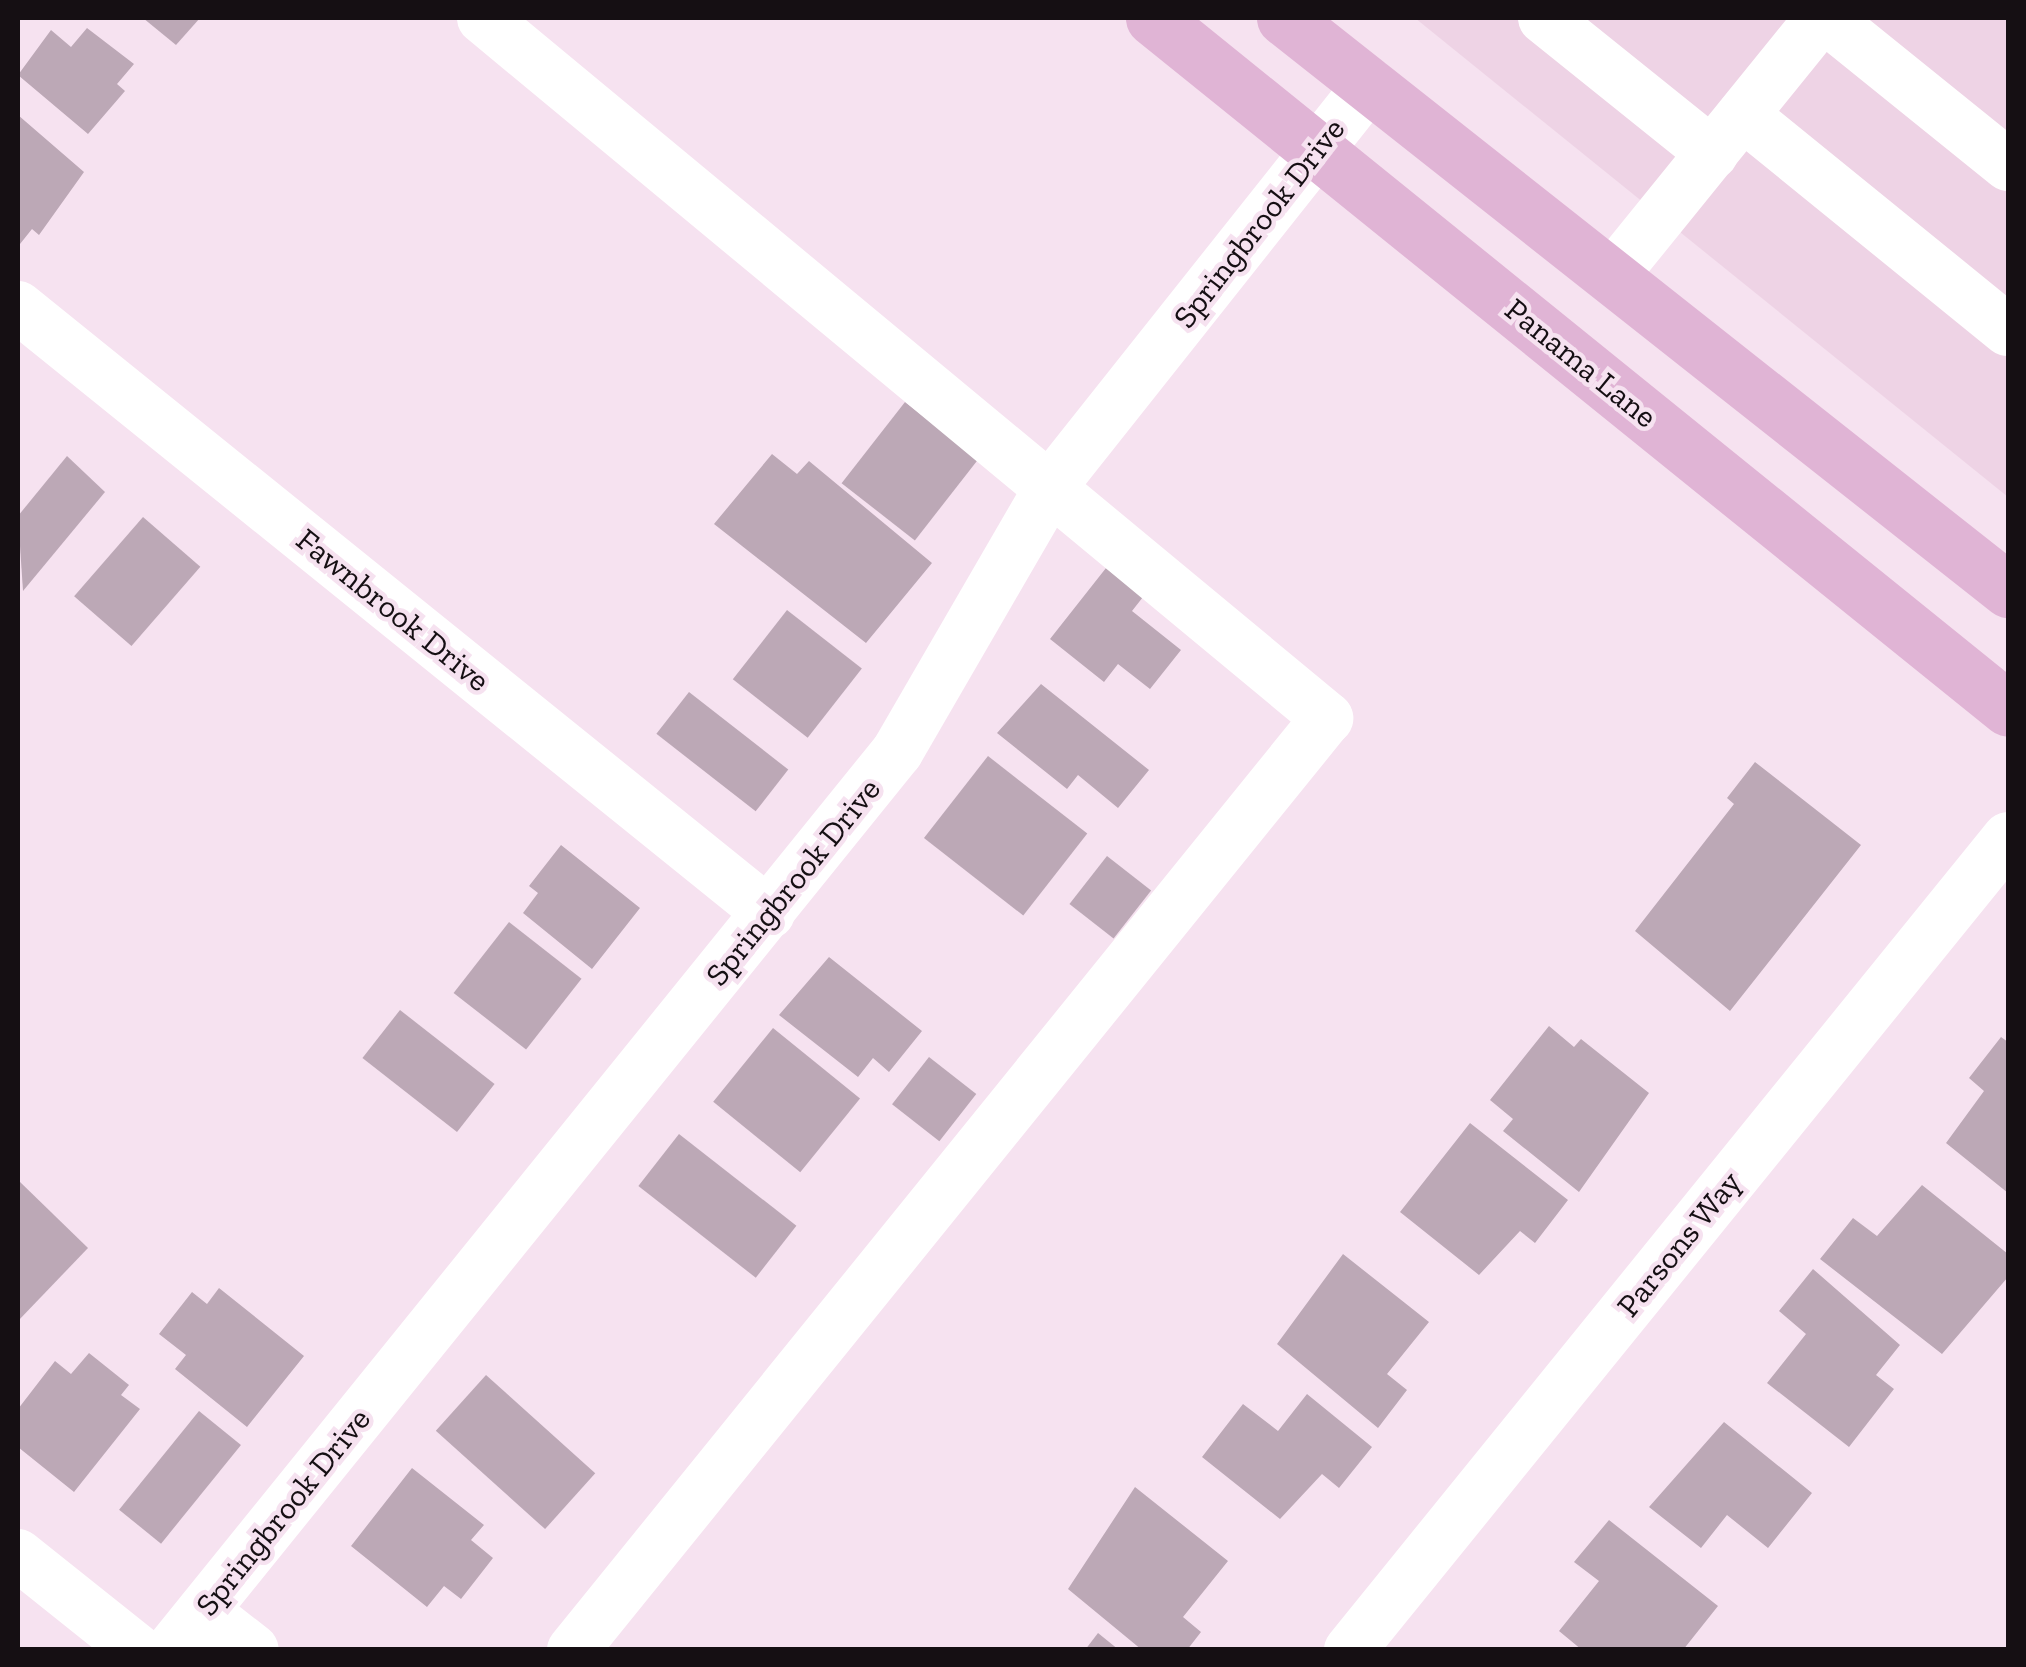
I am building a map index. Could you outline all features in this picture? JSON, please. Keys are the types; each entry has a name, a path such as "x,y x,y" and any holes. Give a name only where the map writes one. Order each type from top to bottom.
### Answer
{"main road":[{"name":"Panama Lane","path":"1152,18 2008,709"},
{"path":"1297,22 2008,590"}],"street":[{"path":"483,18 1327,718 573,1650"},
{"path":"1544,18 1728,134 2008,330"},
{"path":"1612,276 1824,18 2008,165"},
{"name":"Springbrook Drive","path":"187,1630 897,752 1051,486 1370,84"},
{"name":"Fawnbrook Drive","path":"18,307 769,913"},
{"name":"Parsons Way","path":"1350,1650 2008,838"},
{"path":"18,1555 138,1650"},
{"path":"187,1630 253,1650"}],"shaded area":[{"path":"1415,18 2008,18 2008,497"}],"building":[{"path":"143,18 200,18 176,45"},
{"path":"87,28 134,64 117,84 125,91 88,134 18,75 51,30 71,47"},
{"path":"18,115 84,172 39,235 32,229 20,244"},
{"path":"905,402 978,459 915,540 842,483"},
{"path":"772,454 797,474 809,461 932,563 866,643 714,524"},
{"path":"67,456 105,492 23,591 18,516"},
{"path":"143,517 200,567 131,646 74,596"},
{"path":"1106,568 1143,597 1132,611 1181,650 1150,689 1118,664 1104,682 1050,639"},
{"path":"787,610 862,668 808,738 733,679"},
{"path":"1041,684 1149,770 1118,808 1078,775 1067,789 997,733"},
{"path":"689,692 788,770 756,811 656,734"},
{"path":"988,756 1087,834 1023,916 924,838"},
{"path":"1755,762 1861,845 1730,1011 1635,931 1734,804 1727,798"},
{"path":"561,845 640,908 592,969 523,913 538,893 529,886"},
{"path":"1107,856 1151,890 1114,939 1069,904"},
{"path":"509,922 581,979 526,1050 454,993"},
{"path":"829,957 922,1031 889,1072 873,1058 858,1077 779,1015"},
{"path":"400,1010 495,1084 457,1132 362,1058"},
{"path":"1549,1026 1574,1047 1581,1039 1649,1093 1579,1192 1503,1131 1513,1119 1490,1100"},
{"path":"773,1028 860,1098 800,1172 713,1102"},
{"path":"2001,1037 2008,1042 2008,1193 1946,1143 1984,1091 1969,1078"},
{"path":"929,1057 976,1094 939,1141 892,1104"},
{"path":"1470,1123 1568,1200 1535,1243 1520,1231 1479,1275 1400,1212"},
{"path":"679,1134 796,1226 756,1278 638,1186"},
{"path":"18,1180 88,1248 18,1321"},
{"path":"1922,1185 2008,1254 2008,1277 1942,1354 1820,1259 1853,1218 1877,1236"},
{"path":"1343,1254 1429,1322 1387,1374 1407,1390 1378,1428 1277,1344"},
{"path":"1813,1269 1900,1345 1876,1375 1894,1389 1849,1447 1767,1383 1806,1334 1779,1311"},
{"path":"219,1288 304,1356 247,1427 175,1369 186,1355 159,1334 192,1292 207,1304"},
{"path":"89,1353 129,1385 121,1395 140,1409 74,1492 18,1447 18,1409 55,1361 71,1374"},
{"path":"486,1375 595,1473 545,1529 436,1431"},
{"path":"1307,1394 1372,1447 1339,1488 1322,1474 1280,1519 1202,1457 1243,1404 1278,1431"},
{"path":"199,1411 241,1445 161,1544 119,1510"},
{"path":"1724,1422 1812,1493 1768,1548 1727,1515 1701,1548 1649,1507"},
{"path":"412,1468 484,1525 471,1540 493,1558 461,1599 444,1586 427,1607 351,1546"},
{"path":"1135,1487 1228,1561 1183,1617 1201,1632 1187,1650 1142,1650 1068,1589"},
{"path":"1609,1520 1718,1606 1683,1650 1582,1650 1559,1631 1599,1581 1574,1562"},
{"path":"1098,1633 1119,1650 1085,1650"}]}
